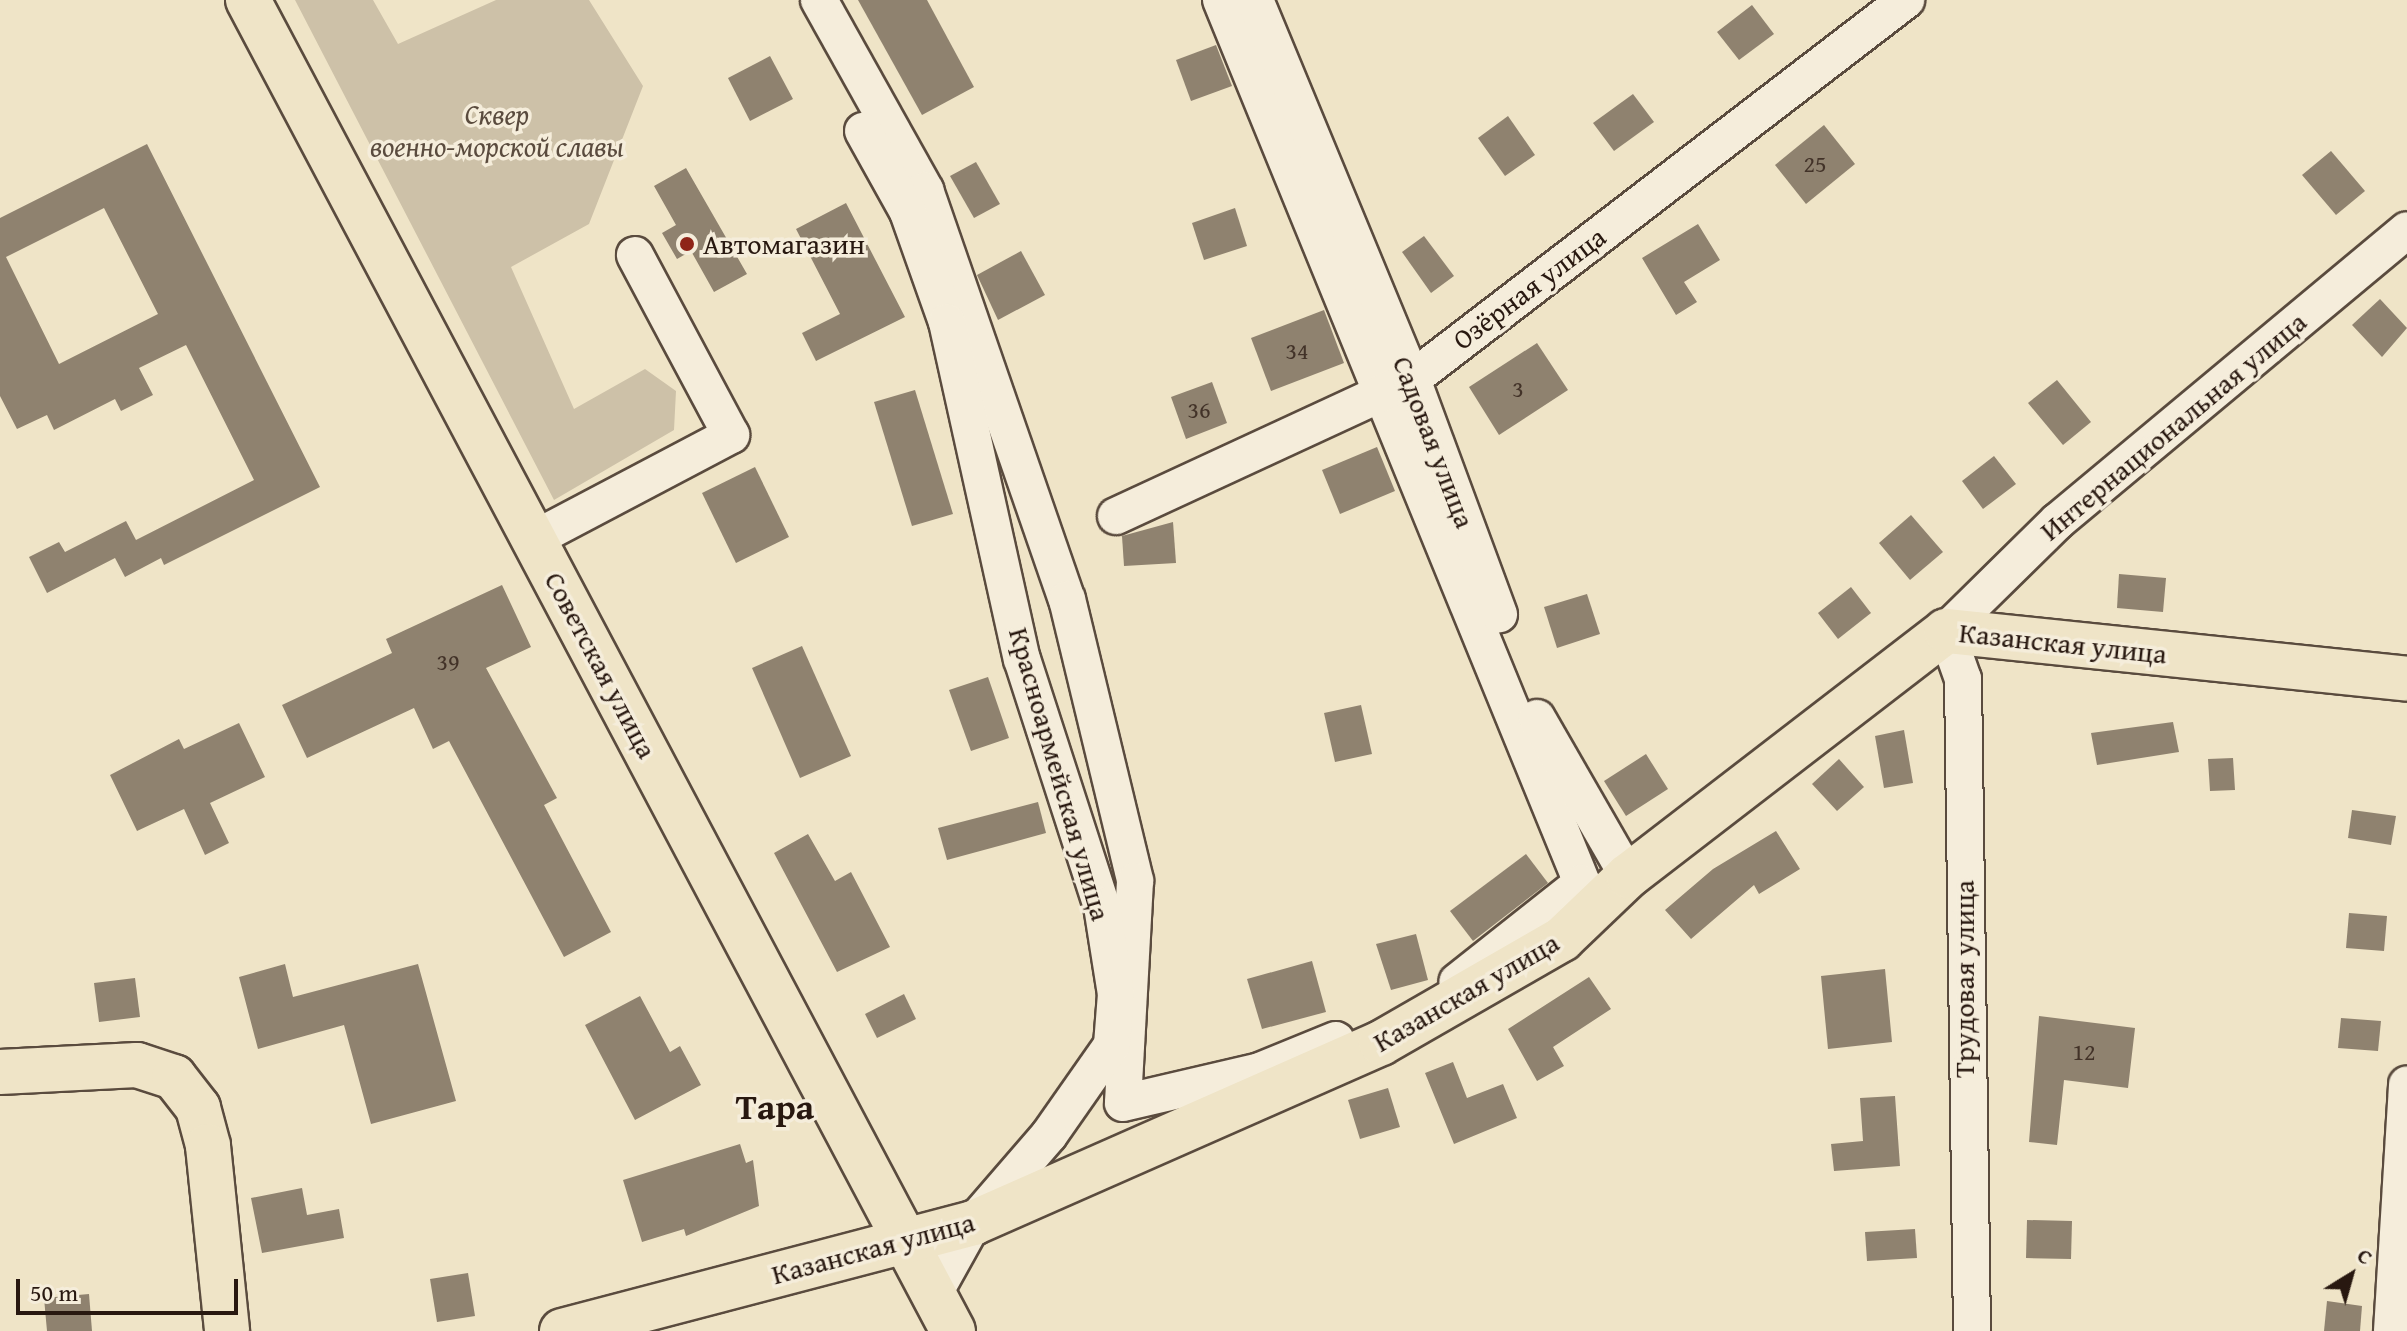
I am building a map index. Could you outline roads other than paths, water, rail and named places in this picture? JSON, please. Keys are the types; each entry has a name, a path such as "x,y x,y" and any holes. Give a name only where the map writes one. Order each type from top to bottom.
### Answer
{"main road":[{"name":"Советская улица","path":"248,0 904,1238 939,1318"},
{"name":"Казанская улица","path":"562,1331 620,1324 904,1238 973,1223 1445,1009 1562,939 1628,876 1946,631 2407,679"},
{"path":"0,1072 137,1065 174,1077 198,1108 208,1146 227,1331"}],"street":[{"name":"Красноармейская улица","path":"791,0 908,212 947,322 1022,659 1102,906 1116,994 1112,1045 1049,1135 973,1223 939,1318"},
{"path":"819,0 925,190 1067,599 1135,881 1123,1103 1260,1071 1434,1001 1582,883 1398,386 1221,0"},
{"name":"Садовая улица","path":"1255,0 1398,386 1541,728 1628,876"},
{"name":"Озёрная улица","path":"1116,516 1398,386 1906,0"},
{"name":"Интернациональная улица","path":"1946,631 2058,521 2407,230"},
{"path":"534,539 731,435 635,255"},
{"name":"Трудовая улица","path":"1946,631 1963,679 1972,1331"},
{"path":"2392,1331 2407,1084"}],"place":[{"name":"Автомагазин","path":"687,244"}],"district":[{"name":"Тара","path":"775,1106"}],"park label":[{"name":"Сквер военно-морской славы","path":"497,130"}]}
